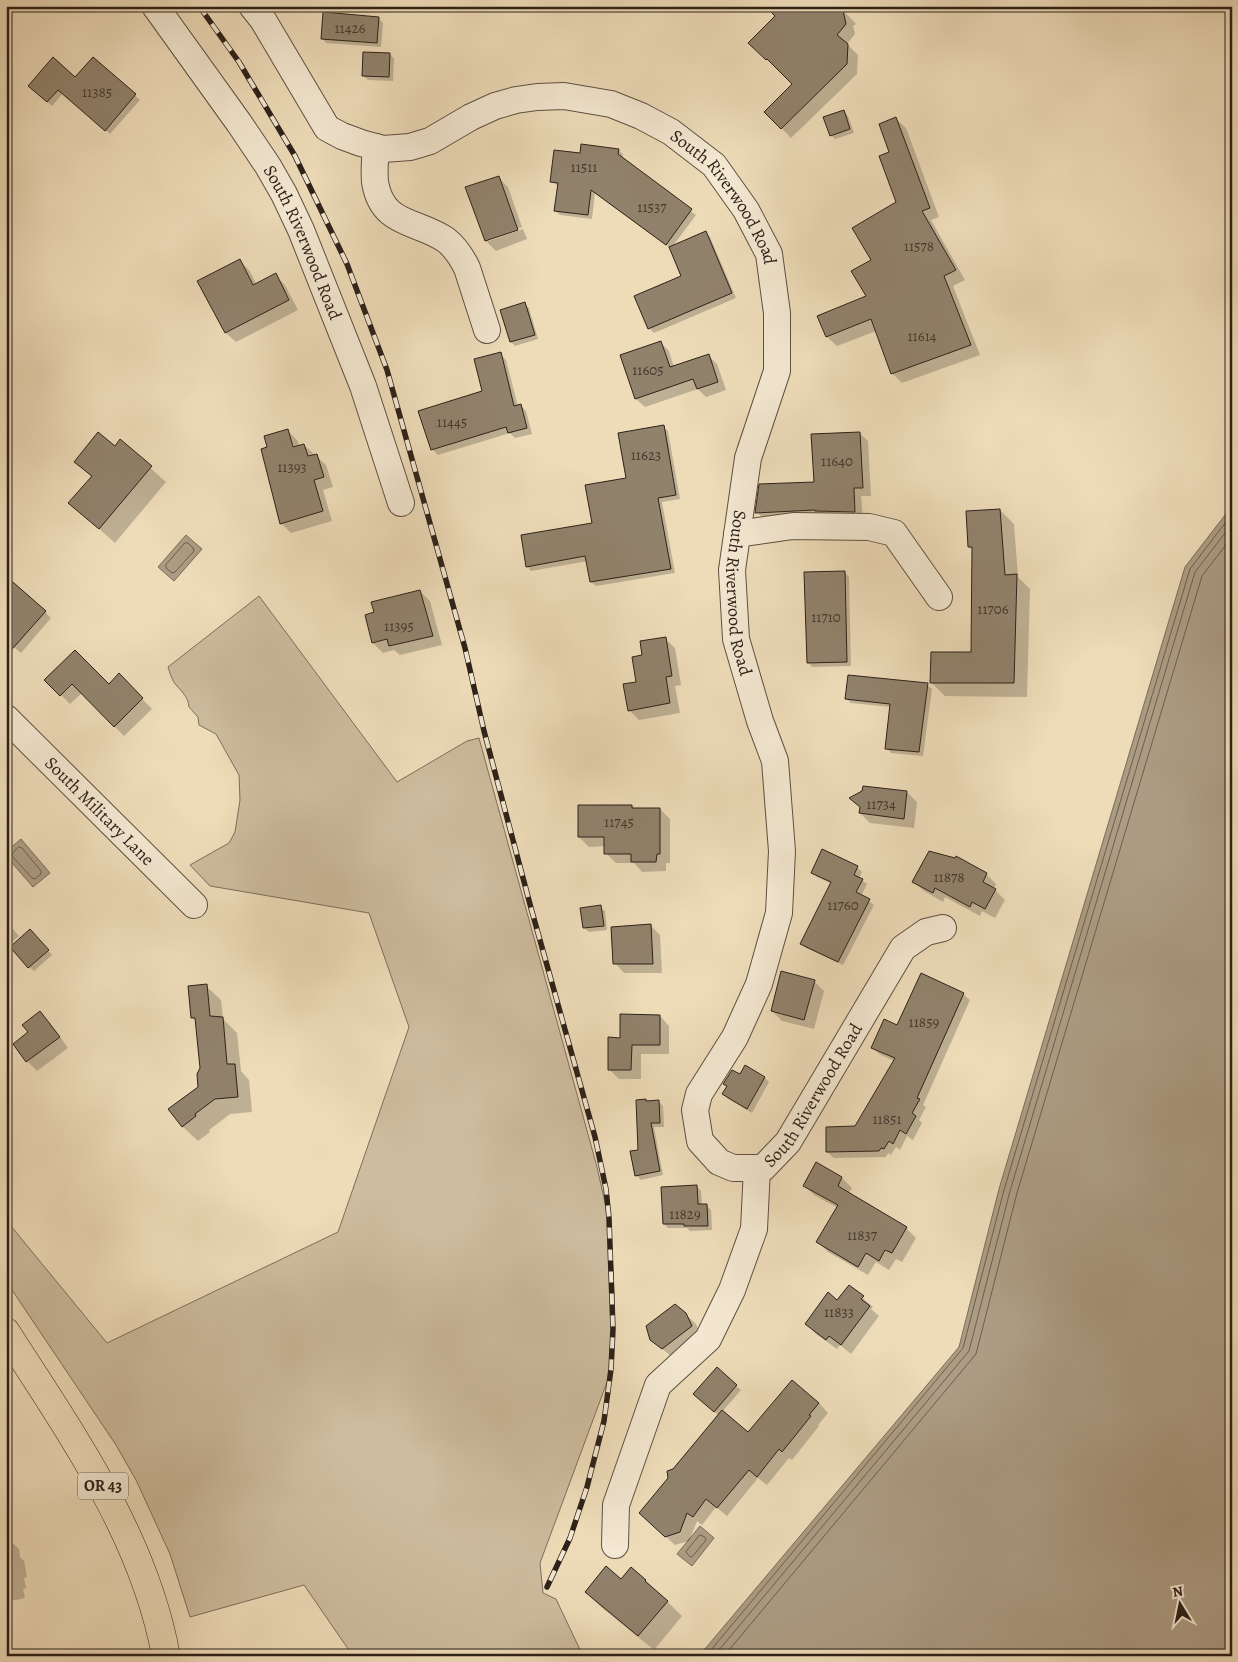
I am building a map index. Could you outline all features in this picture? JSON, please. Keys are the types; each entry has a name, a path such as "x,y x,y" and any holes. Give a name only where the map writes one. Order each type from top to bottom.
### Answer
{"main road":[{"name":"OR 43","path":"6,1332 98,1477 118,1516 135,1554 153,1604 166,1656"}],"street":[{"name":"South Riverwood Road","path":"155,6 239,123 284,194 301,230 363,386 401,503"},
{"name":"South Riverwood Road","path":"252,6 263,20 327,128 342,136 383,149 410,147 430,140 495,106 537,97 564,96 611,104 641,116 671,132 714,165 746,210 769,254 777,313 777,371 748,458 732,570 736,639 760,721 775,761 782,851 779,913 759,984 735,1037 699,1094 695,1110 700,1141 719,1162 733,1168 763,1168 788,1142 903,948 926,932 943,928"},
{"path":"376,147 375,182 384,206 394,217 439,236 452,246 466,268 487,330"},
{"path":"737,534 794,526 869,527 894,533 939,597"},
{"name":"South Military Lane","path":"6,718 194,905"},
{"path":"615,1545 616,1505 658,1385 708,1339 732,1290 754,1229 757,1168"}],"shaded area":[{"path":"259,596 397,782 467,741 479,738 597,1167 608,1216 614,1295 610,1374 540,1563 543,1593 556,1599 583,1656 353,1656 304,1585 190,1617 170,1554 136,1480 116,1445 6,1281 6,1220 107,1343 338,1232 409,1027 369,913 210,886 190,865 229,843 235,832 240,800 239,775 216,734 199,725 198,717 189,707 183,693 171,677 168,667"}],"water":[{"path":"1232,506 1232,1656 699,1656 959,1347 999,1189 1185,567"},
{"path":"186,535 202,549 174,581 158,567"},
{"path":"21,839 50,873 33,887 6,856 6,852"},
{"path":"700,1526 714,1538 692,1566 677,1554"}],"building":[{"path":"765,6 842,6 846,24 837,35 848,44 847,64 781,129 764,112 792,84 748,43 775,16"},
{"path":"323,12 379,17 377,43 321,39"},
{"path":"363,52 390,53 389,77 362,76"},
{"path":"53,57 75,77 93,57 136,94 105,131 58,90 47,102 28,86"},
{"path":"844,110 850,129 830,136 823,117"},
{"path":"896,117 930,208 922,211 956,270 944,276 971,345 891,374 871,319 826,337 817,316 866,296 851,271 871,260 852,228 896,202 879,156 889,152 879,124"},
{"path":"581,144 619,149 618,154 692,209 666,245 591,190 588,215 554,211 558,183 550,182 554,150 580,153"},
{"path":"499,176 518,230 485,241 465,187"},
{"path":"706,231 732,293 648,329 634,296 681,276 669,247"},
{"path":"240,259 253,285 276,273 289,300 225,333 197,281"},
{"path":"525,302 535,335 510,342 500,310"},
{"path":"661,341 670,367 709,354 718,382 697,389 693,379 635,399 620,355"},
{"path":"501,352 514,406 521,404 527,428 508,433 506,427 431,450 418,411 482,391 474,359"},
{"path":"664,425 676,495 658,498 671,569 590,582 585,556 526,567 521,535 592,523 585,485 626,478 618,433"},
{"path":"288,429 293,447 304,444 308,456 317,454 324,477 314,480 323,511 280,524 261,449 267,447 264,436"},
{"path":"98,432 115,446 120,439 152,466 99,529 68,503 92,476 74,462"},
{"path":"860,432 863,488 854,488 855,512 815,510 755,513 759,484 814,482 811,434"},
{"path":"1000,509 1005,575 1017,574 1014,683 930,683 931,652 971,652 972,547 968,547 966,511"},
{"path":"845,571 847,662 807,663 804,572"},
{"path":"6,576 46,611 6,656"},
{"path":"420,590 433,636 389,646 387,639 372,643 365,615 374,612 371,602"},
{"path":"666,637 672,676 666,677 670,703 628,711 623,684 636,682 632,657 642,655 640,641"},
{"path":"75,650 109,684 119,673 143,698 114,727 72,684 60,696 44,680"},
{"path":"848,675 928,683 919,752 885,749 890,704 845,699"},
{"path":"863,786 907,791 904,819 859,813 860,807 849,798 862,791"},
{"path":"578,805 632,805 632,808 660,808 660,854 657,854 656,862 631,862 631,854 604,854 604,837 578,837"},
{"path":"822,849 858,866 854,875 863,879 856,892 870,899 838,962 800,944 831,882 811,873"},
{"path":"929,851 955,858 956,856 987,873 983,882 996,889 985,909 972,902 970,907 935,888 933,893 912,882"},
{"path":"601,905 604,926 583,928 580,908"},
{"path":"651,924 653,964 613,964 611,927"},
{"path":"30,929 49,950 28,968 10,947"},
{"path":"781,971 815,980 804,1020 771,1011"},
{"path":"921,973 964,993 917,1098 920,1099 912,1113 916,1116 906,1134 900,1130 893,1144 889,1141 884,1149 881,1148 879,1151 826,1152 826,1127 855,1126 895,1058 871,1048 884,1019 897,1025"},
{"path":"207,984 210,1016 223,1017 227,1064 235,1064 238,1097 215,1099 195,1114 196,1116 182,1127 168,1109 198,1087 197,1074 200,1068 195,1018 191,1018 188,986"},
{"path":"40,1011 60,1037 26,1062 13,1044 28,1032 22,1025"},
{"path":"620,1014 660,1015 660,1045 632,1045 631,1070 608,1070 608,1037 620,1038"},
{"path":"745,1065 765,1077 747,1109 722,1094 727,1086 723,1084 732,1070 740,1074"},
{"path":"646,1099 646,1101 659,1100 660,1123 651,1123 660,1171 635,1176 630,1151 638,1150 636,1100"},
{"path":"816,1162 842,1177 838,1186 907,1227 892,1253 885,1250 879,1261 866,1253 858,1267 816,1242 838,1205 803,1186"},
{"path":"697,1185 698,1204 707,1204 708,1226 663,1224 661,1187"},
{"path":"849,1285 864,1296 861,1299 870,1306 841,1345 829,1336 826,1340 805,1324 828,1292 837,1300"},
{"path":"675,1304 686,1313 692,1326 662,1349 650,1340 646,1326"},
{"path":"717,1367 737,1385 714,1412 693,1394"},
{"path":"792,1380 819,1403 782,1452 779,1449 757,1477 749,1470 717,1508 706,1499 693,1517 687,1513 680,1532 665,1537 639,1513 668,1478 667,1471 673,1469 722,1410 748,1432"},
{"path":"606,1566 621,1579 631,1567 668,1601 638,1636 585,1592"}],"railway":[{"path":"199,6 239,62 295,156 347,264 387,370 465,648 484,731 531,908 595,1137 606,1189 609,1218 613,1329 611,1369 604,1421 587,1487 570,1538 547,1587"}]}
